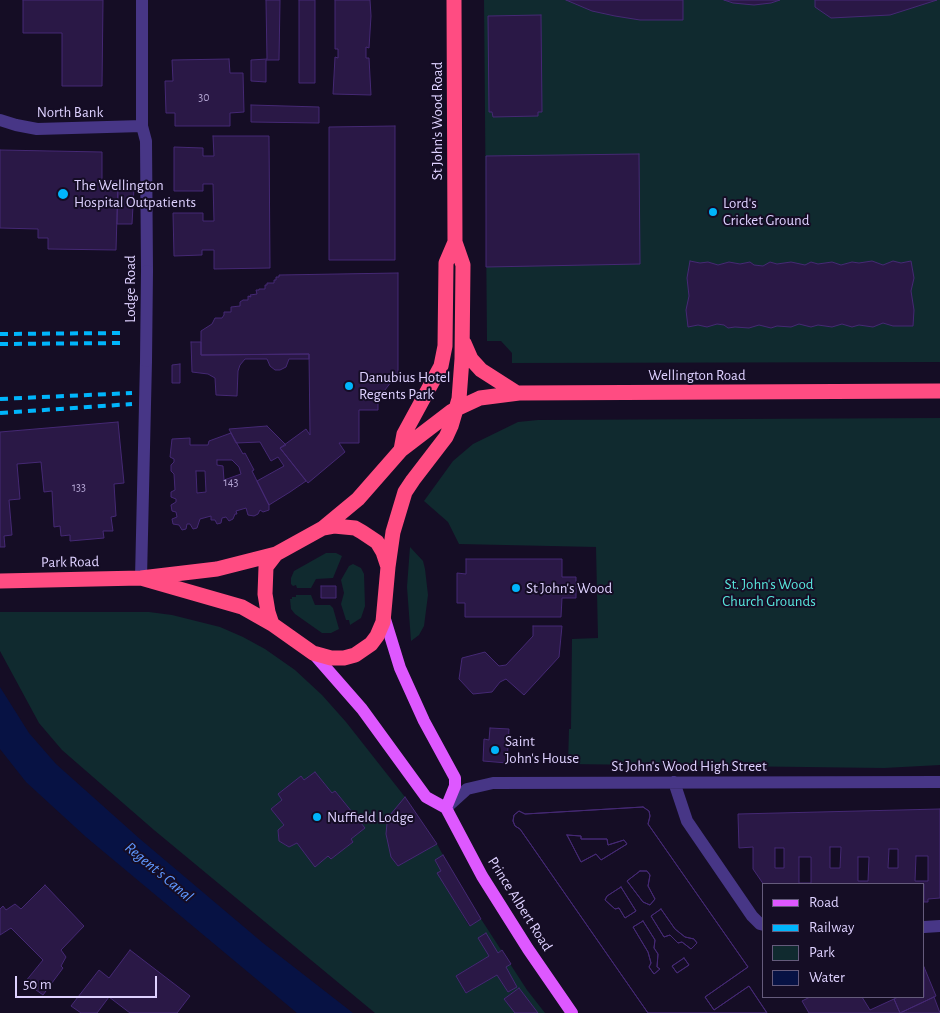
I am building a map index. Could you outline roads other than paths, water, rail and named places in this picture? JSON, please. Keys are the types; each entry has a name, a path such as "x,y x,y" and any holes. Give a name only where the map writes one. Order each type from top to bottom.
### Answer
{"highway":[{"name":"St John's Wood Road","path":"454,0 455,242 462,265 463,339 457,408"},
{"name":"St John's Wood Road","path":"401,450 404,434 441,366 445,346 446,263 455,242"},
{"path":"463,339 471,359 481,370 518,393"},
{"name":"Wellington Road","path":"323,528 358,499 401,450 437,420 457,408 480,398 518,393 940,391"},
{"path":"388,567 377,542 362,532 346,526 323,528 276,554 266,567 265,594 272,624 312,653 338,658 355,655 374,641 380,631 384,616 393,532 406,492 446,437 457,408"},
{"name":"Park Road","path":"0,581 141,578 217,569 276,554"},
{"name":"Park Road","path":"141,578 242,607 272,624"}],"main road":[{"path":"312,653 362,709 426,797 446,808 455,786 455,778 424,721 400,668 384,616"},
{"name":"Prince Albert Road","path":"446,808 486,882 572,1013"}],"street":[{"name":"Lodge Road","path":"141,578 147,271 146,142 142,126 142,0"},
{"name":"North Bank","path":"0,120 37,129 142,126"},
{"path":"674,782 687,821 752,916 762,925"},
{"name":"St John's Wood High Street","path":"446,808 467,790 493,783 940,782"},
{"path":"925,926 940,926"}],"water":[{"name":"Regent's Canal","path":"0,687 29,733 56,764 140,839 263,943 353,1013 297,1013 86,837 26,782 0,749"}],"railway":[{"path":"0,334 124,333"},
{"path":"0,344 125,343"},
{"path":"0,399 132,393"},
{"path":"0,413 132,404"}],"place":[{"name":"The Wellington Hospital Outpatients","path":"63,194"},
{"name":"Lord's Cricket Ground","path":"713,212"},
{"name":"Danubius Hotel Regents Park","path":"349,386"},
{"name":"St John's Wood","path":"516,588"},
{"name":"Saint John's House","path":"495,750"},
{"name":"Nuffield Lodge","path":"317,817"}],"park label":[{"name":"St. John's Wood Church Grounds","path":"769,592"}]}
